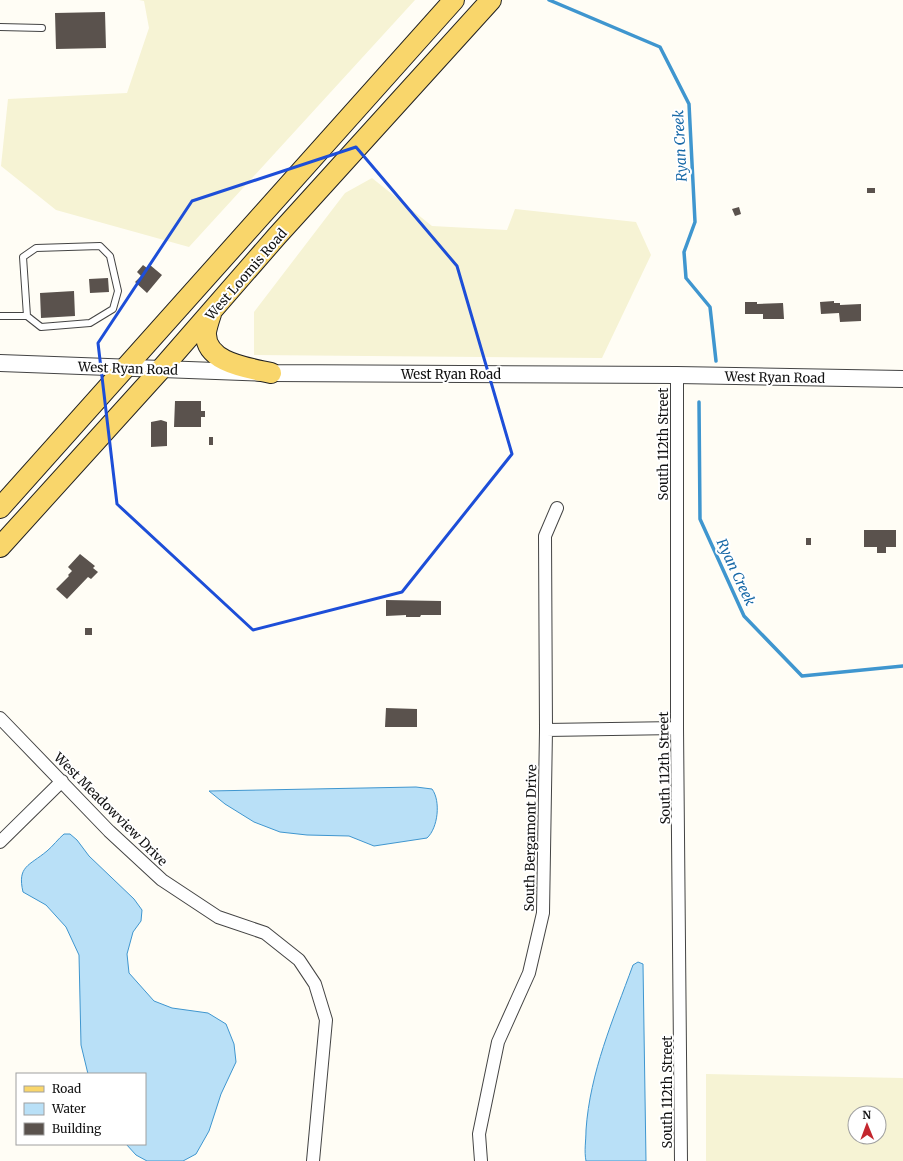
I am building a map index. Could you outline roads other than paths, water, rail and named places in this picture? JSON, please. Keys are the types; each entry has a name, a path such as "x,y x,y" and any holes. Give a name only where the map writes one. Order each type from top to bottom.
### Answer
{"main road":[{"name":"West Loomis Road","path":"0,508 454,0"},
{"name":"West Loomis Road","path":"0,547 211,314 277,236 491,0"},
{"path":"390,72 411,90"},
{"path":"211,314 206,333 210,347 220,358 234,364 271,373"}],"street":[{"name":"West Ryan Road","path":"0,363 271,373 677,375 903,379"},
{"name":"South 112th Street","path":"677,375 677,728 681,1161"},
{"name":"South Bergamont Drive","path":"481,1161 479,1134 498,1042 529,973 543,912 546,730 545,536 557,508"},
{"name":"West Meadowview Drive","path":"0,718 109,831 162,880 218,917 265,933 299,960 315,984 326,1020 313,1161"},
{"path":"546,730 677,728"},
{"path":"0,842 62,781"}],"lane":[{"path":"0,27 42,28"},
{"path":"0,316 27,316 41,327 90,323 113,309 118,291 110,256 100,246 36,248 23,257 27,316"}],"water":[{"path":"416,787 432,789 437,800 436,821 431,834 427,838 374,846 349,836 307,835 280,832 254,822 225,804 209,791"},
{"path":"64,834 70,834 77,840 89,856 134,899 142,910 141,921 133,932 127,954 129,973 154,1001 172,1008 208,1013 226,1024 234,1044 236,1062 221,1094 209,1131 196,1154 183,1161 147,1161 136,1155 127,1145 146,1145 146,1073 88,1073 81,1045 79,955 66,927 46,905 23,892 23,872 26,867 47,851"},
{"path":"638,962 643,964 646,1161 586,1161 585,1146 588,1109 597,1067 610,1026 633,965"}],"waterway":[{"name":"Ryan Creek","path":"549,0 660,47 689,104 695,222 684,252 686,278 710,307 716,361"},
{"name":"Ryan Creek","path":"699,402 700,519 744,616 802,676 903,666"}]}
